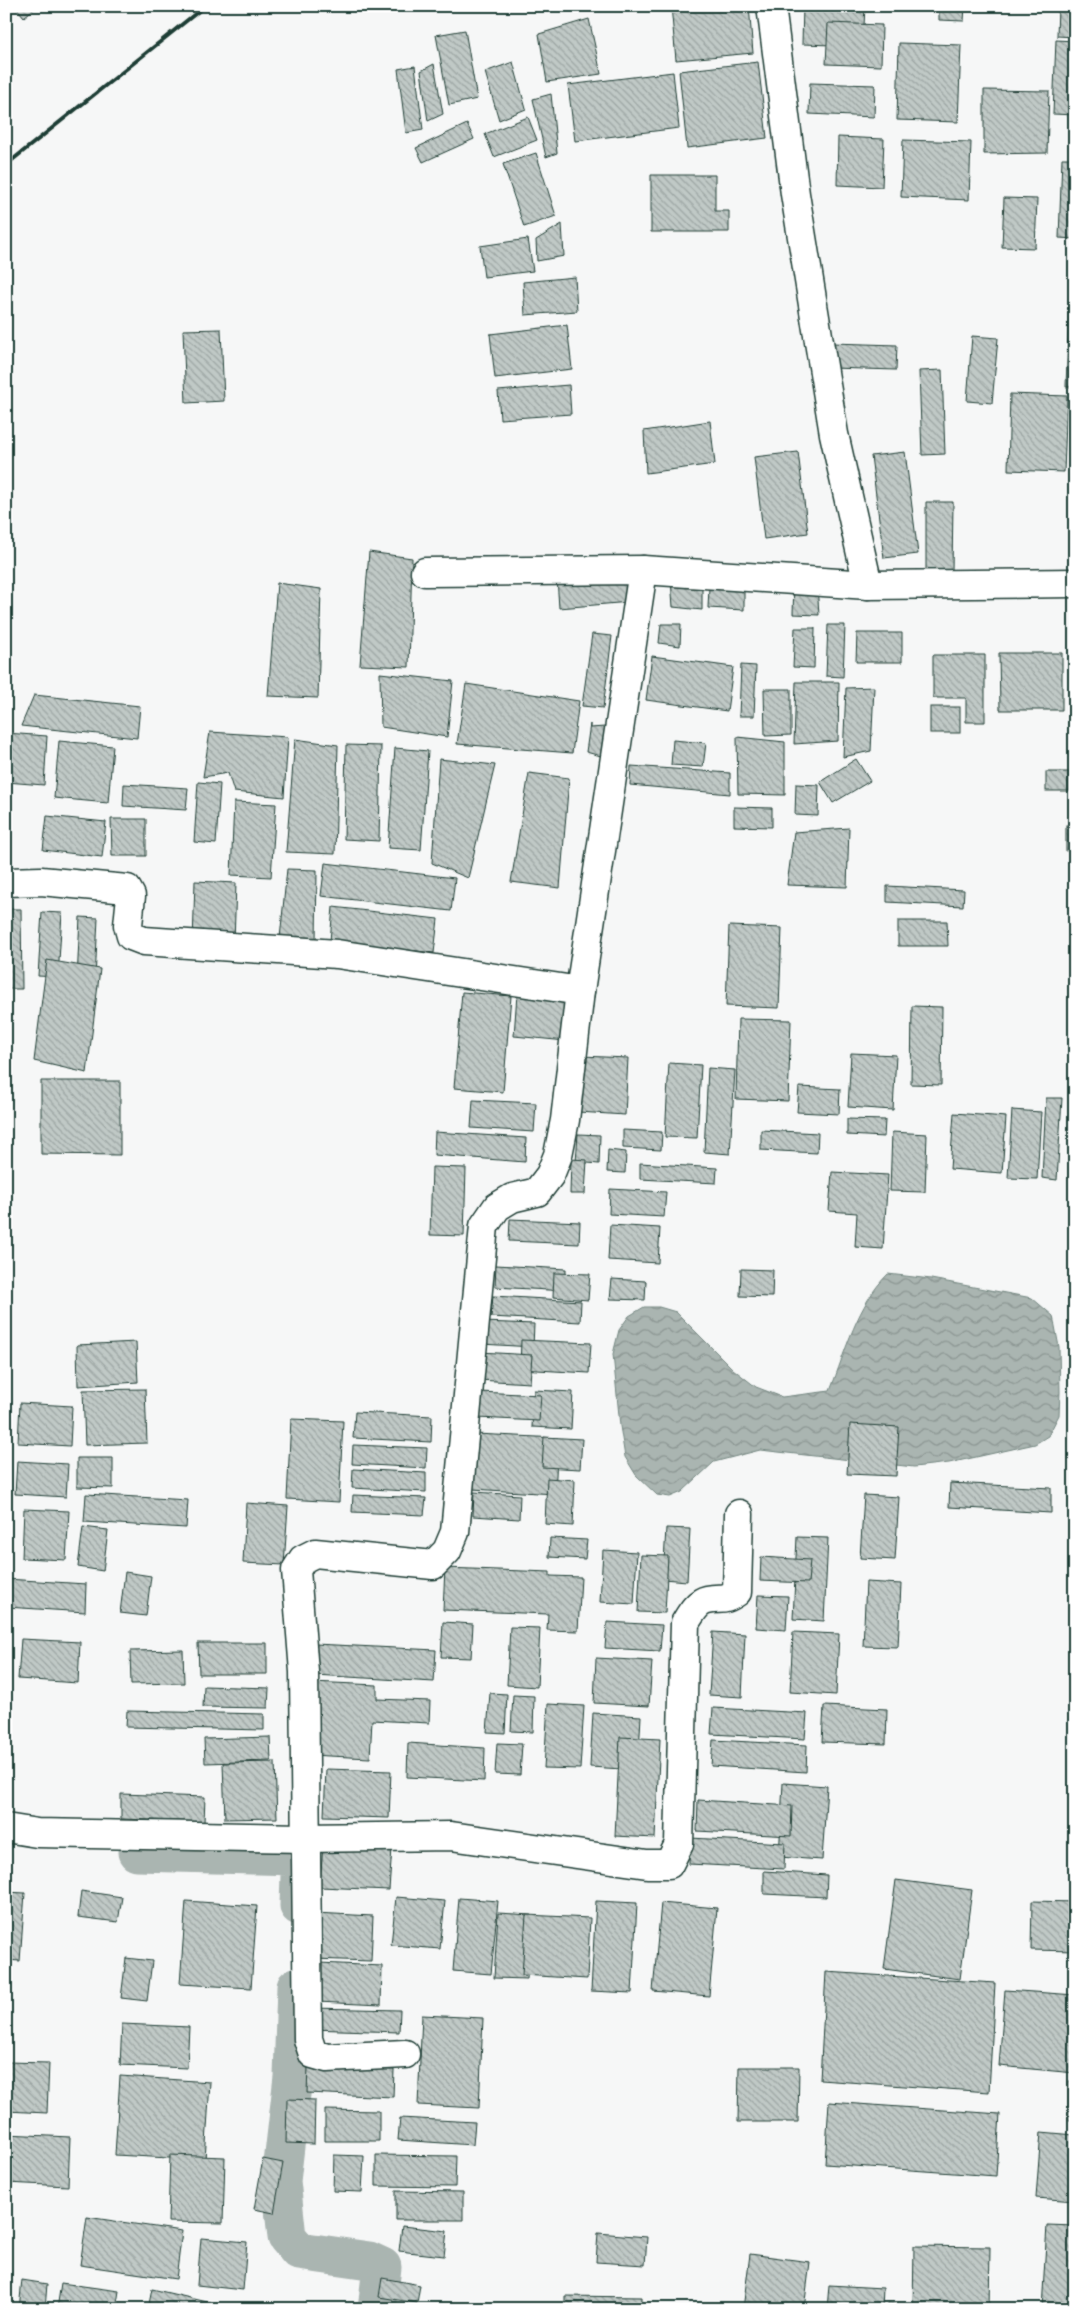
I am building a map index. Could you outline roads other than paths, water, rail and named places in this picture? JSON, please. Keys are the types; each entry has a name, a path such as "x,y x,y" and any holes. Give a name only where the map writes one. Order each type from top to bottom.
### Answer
{"street":[{"path":"772,6 795,194 834,434 868,585"},
{"path":"405,2054 327,2058 313,2054 308,2039 304,1838 304,1672 296,1570 303,1558 315,1553 433,1565 447,1551 455,1532 484,1226 497,1207 512,1198 537,1192 550,1175 558,1155 565,1120 580,991 643,570"},
{"path":"425,572 643,570 868,585 1075,583"},
{"path":"6,882 40,881 127,889 131,896 128,925 131,936 144,941 336,954 580,991"},
{"path":"6,1828 37,1833 304,1838 451,1836 647,1864 669,1864 679,1844 685,1623 693,1610 705,1600 726,1600 737,1592 739,1514"}],"water":[{"path":"888,1274 931,1279 1032,1298 1053,1316 1059,1347 1060,1392 1059,1415 1048,1436 1035,1444 949,1463 914,1467 760,1450 714,1462 682,1492 670,1497 657,1495 636,1475 625,1457 613,1354 619,1330 629,1316 644,1307 659,1307 676,1312 733,1369 756,1387 782,1397 830,1391 860,1314 877,1286"}],"waterway":[{"path":"137,1852 297,1856 300,1875 299,1906"},
{"path":"296,1987 293,2077 281,2181 287,2237 299,2251 369,2261 382,2267 377,2309"}],"railway":[{"path":"6,165 205,6"}]}
